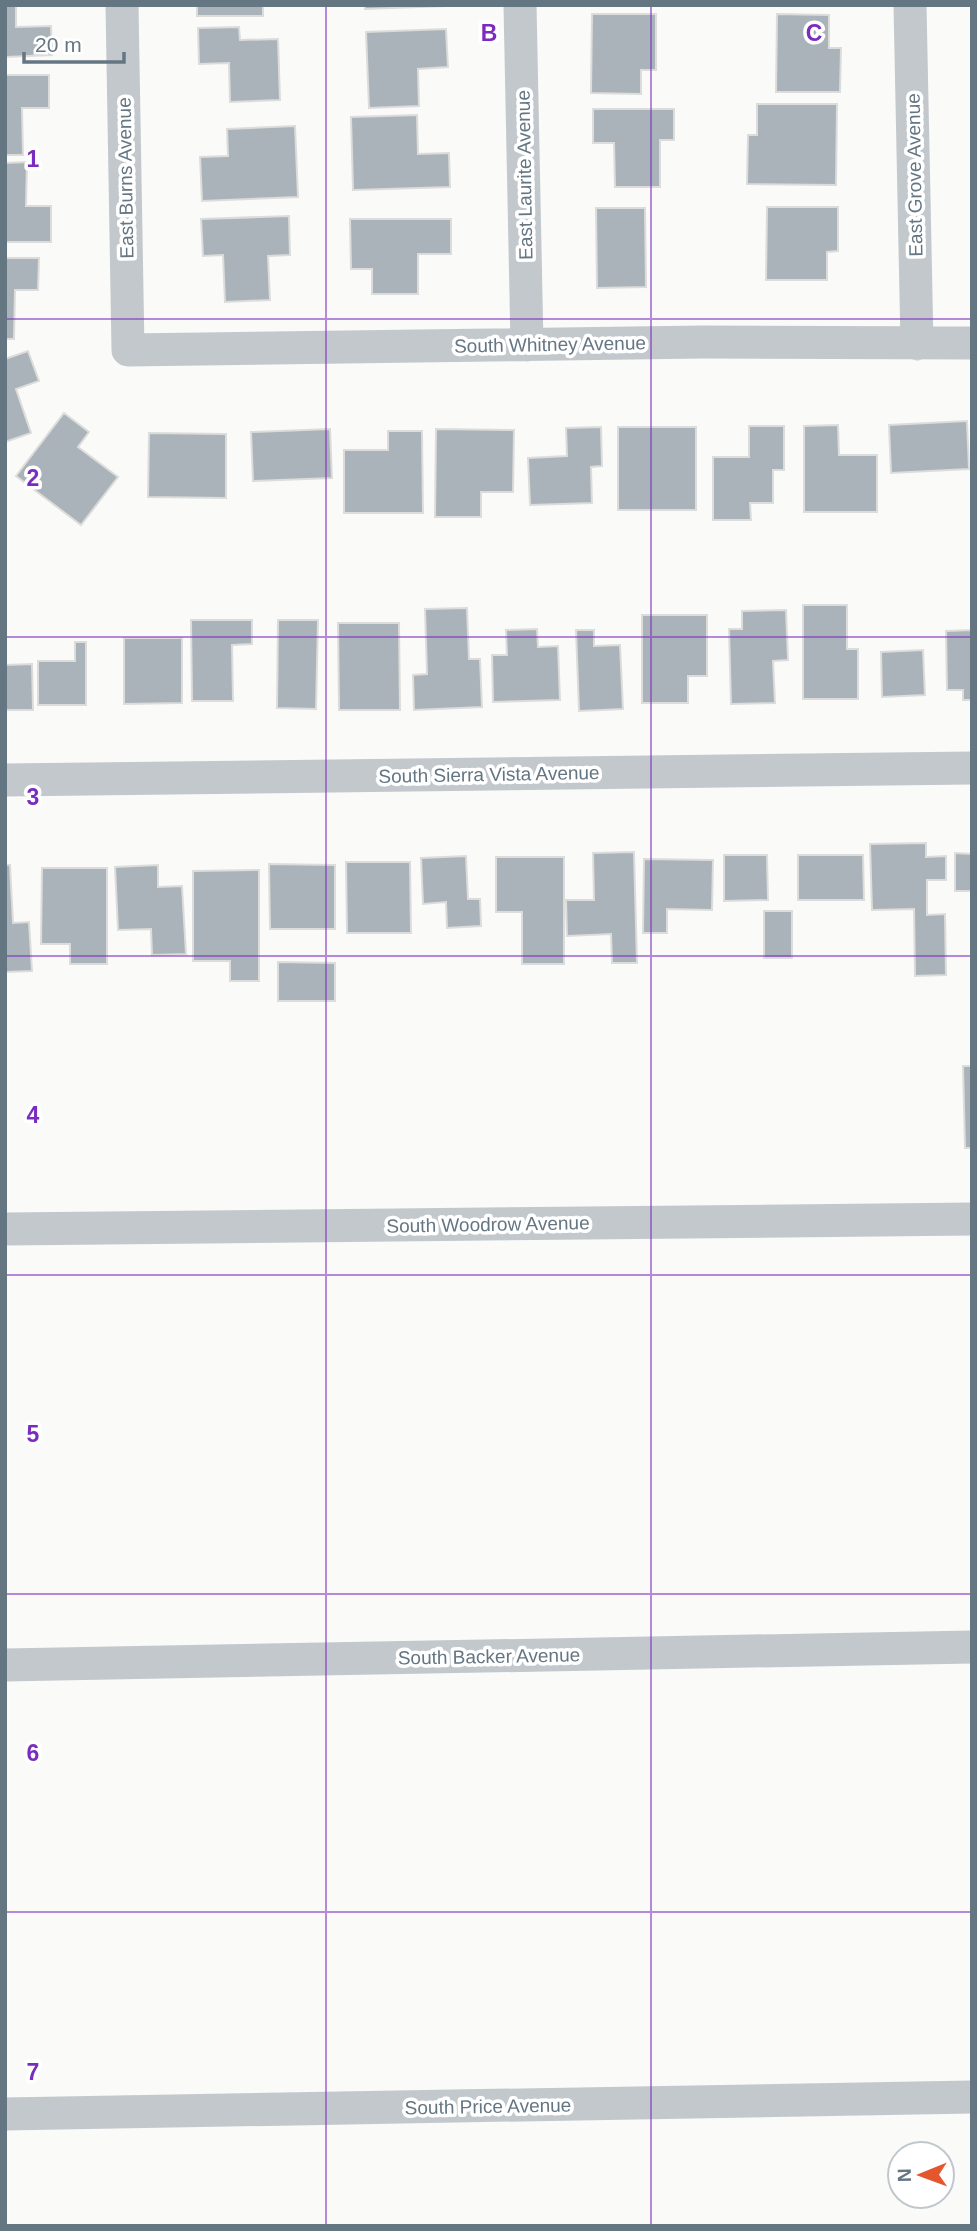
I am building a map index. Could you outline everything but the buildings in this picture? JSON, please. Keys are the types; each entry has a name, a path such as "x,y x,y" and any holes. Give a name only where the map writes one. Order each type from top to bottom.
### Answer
{"street":[{"name":"East Burns Avenue","path":"122,5 128,350"},
{"name":"East Laurite Avenue","path":"520,5 527,345"},
{"name":"East Grove Avenue","path":"910,5 918,344"},
{"name":"South Whitney Avenue","path":"128,350 702,342 972,343"},
{"name":"South Sierra Vista Avenue","path":"5,779 972,768"},
{"name":"South Woodrow Avenue","path":"5,1228 972,1219"},
{"name":"South Backer Avenue","path":"5,1665 972,1647"},
{"name":"South Price Avenue","path":"5,2114 972,2097"}]}
